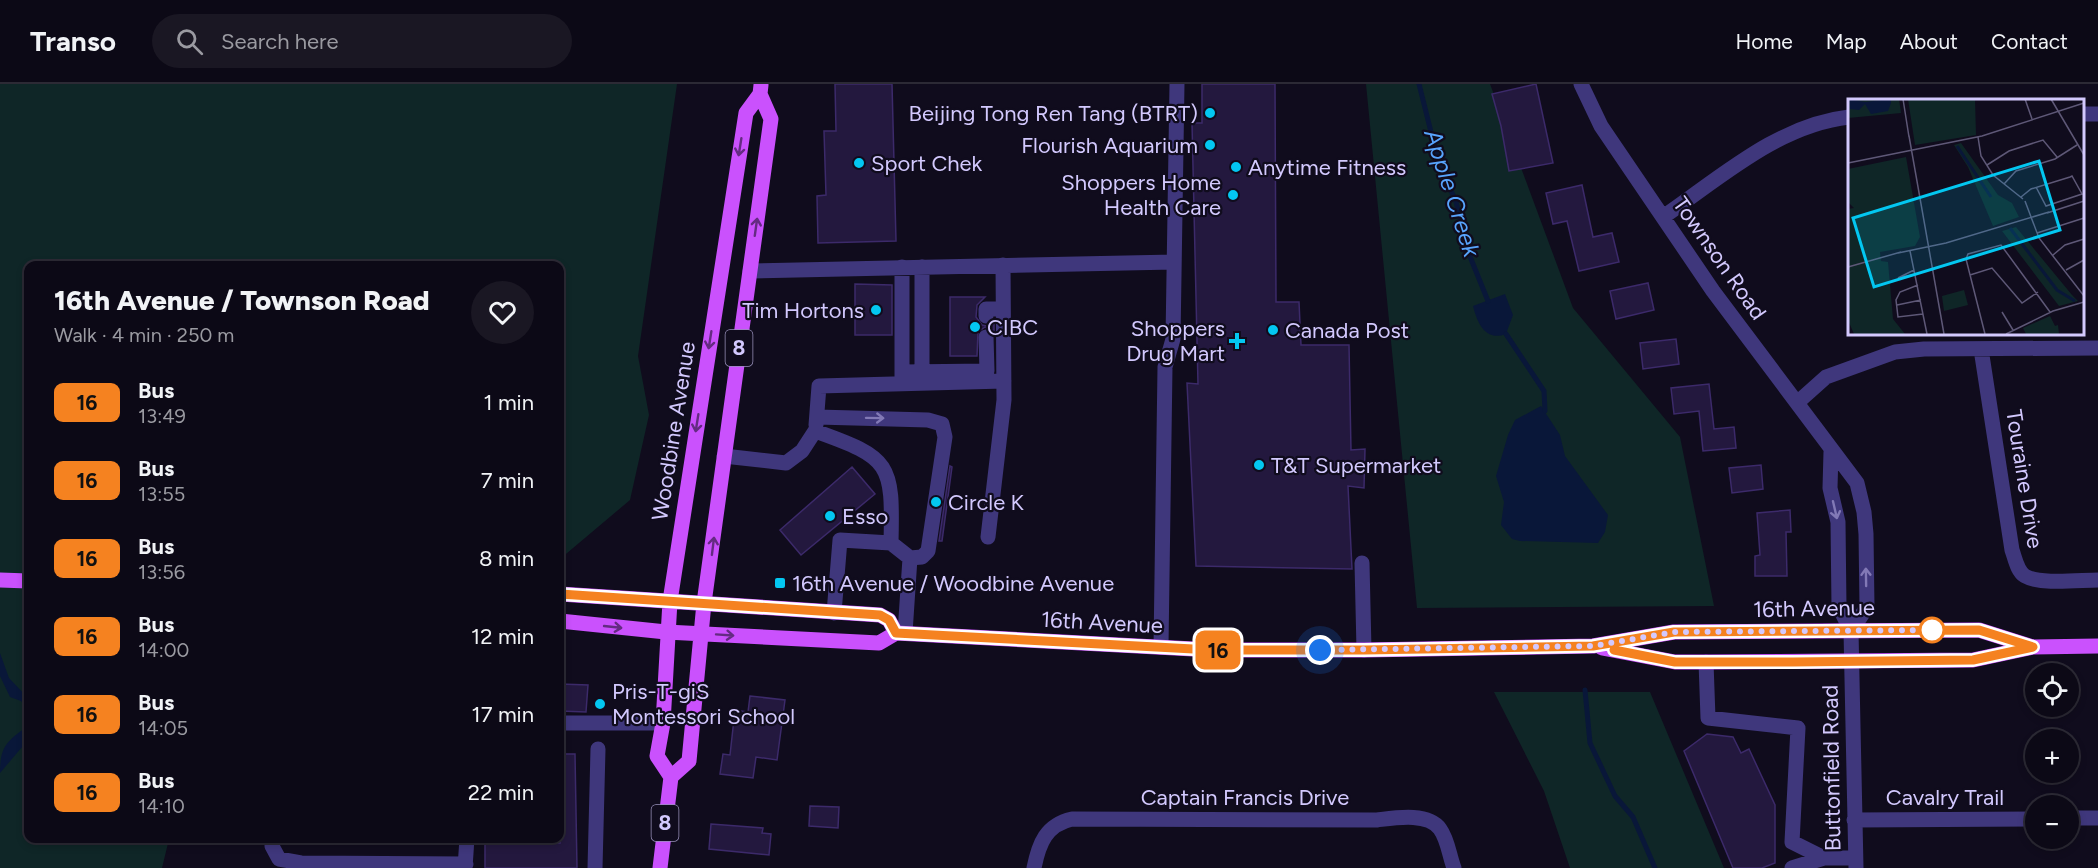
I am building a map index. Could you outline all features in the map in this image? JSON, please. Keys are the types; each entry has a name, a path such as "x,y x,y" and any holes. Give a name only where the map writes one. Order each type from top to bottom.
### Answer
{"main road":[{"name":"Woodbine Avenue","path":"760,89 771,119 704,603 689,761 671,777 657,756 663,723 668,654 666,632 670,601 746,113 760,89"},
{"path":"0,580 24,581"},
{"path":"564,594 883,616 900,633"},
{"name":"16th Avenue","path":"564,621 666,632 879,643 900,633 1161,648 1364,650 1593,646 1674,632 1979,630 2033,647"},
{"name":"16th Avenue","path":"1593,646 1675,662 1973,660 2033,647 2098,646"},
{"name":"8","path":"660,868 671,777"}],"street":[{"path":"1161,648 1165,367 1173,339 1177,84"},
{"name":"Townson Road","path":"1581,84 1600,126 1713,291 1798,402 1831,452 1857,483 1864,512 1867,607 1851,631"},
{"path":"1663,217 1772,142 1810,125 1848,117"},
{"path":"750,271 1174,262"},
{"path":"988,537 1004,400 1003,265"},
{"path":"902,267 902,378"},
{"path":"922,267 922,377"},
{"path":"986,316 986,309 1003,309"},
{"path":"724,456 786,463 802,451 816,424 819,386 987,370 986,337"},
{"path":"1798,402 1826,377 1875,358 1924,349 2098,348"},
{"name":"Touraine Drive","path":"1981,349 2012,550 2019,570 2024,576 2038,580 2098,580"},
{"path":"922,377 1004,381"},
{"path":"816,424 928,420 942,424 945,437 928,551 922,557 910,558 891,543 840,540 834,613"},
{"path":"816,424 856,446 884,465 893,494 891,543"},
{"path":"1831,452 1830,488 1838,522 1839,607 1851,631"},
{"path":"900,633 910,558"},
{"path":"1362,563 1364,650"},
{"name":"Buttonfield Road","path":"1851,631 1855,863"},
{"path":"1706,662 1708,718 1798,728 1792,842 1824,858 1855,863"},
{"path":"564,723 663,723"},
{"path":"596,868 598,749"},
{"name":"Captain Francis Drive","path":"1034,868 1037,853 1046,835 1058,822 1072,819 1377,820 1402,817 1430,821 1439,827 1448,846 1454,868"},
{"path":"2079,818 2098,818"},
{"name":"Cavalry Trail","path":"1854,820 2025,819"},
{"path":"272,843 279,859 301,863 466,866 467,843"},
{"path":"1792,868 1824,858"}],"green space":[{"path":"0,84 677,84 638,356 649,415 630,500 564,556 564,261 24,261 24,843 168,843 162,868 0,868"},
{"path":"1366,84 1490,84 1573,308 1680,437 1714,606 1417,608"},
{"path":"1494,692 1650,692 1724,868 1570,868 1544,791"}],"water":[{"path":"1505,294 1513,315 1506,334 1499,336 1487,333 1480,324 1473,306"},
{"path":"1541,406 1560,435 1565,456 1608,515 1605,532 1598,543 1520,541 1512,539 1501,525 1504,502 1496,476 1508,435 1515,420"},
{"path":"0,653 9,678 24,694 24,705 21,701 10,697 0,676"},
{"path":"24,729 24,745 0,773 3,750"}],"building":[{"name":"Sport Chek","path":"835,84 892,84 896,241 818,243 817,196 826,195 824,131 836,131"},
{"path":"1202,84 1275,84 1276,302 1299,302 1301,345 1349,345 1351,450 1365,449 1364,488 1348,486 1352,569 1196,566 1187,383 1198,384 1192,123 1202,123"},
{"path":"1536,84 1553,163 1509,171 1501,126 1492,94"},
{"path":"1582,185 1593,237 1612,233 1619,262 1579,271 1567,221 1553,224 1546,193"},
{"path":"1648,283 1654,310 1616,319 1610,291"},
{"name":"Tim Hortons","path":"855,284 892,285 892,335 855,335"},
{"name":"CIBC","path":"950,297 985,297 977,305 976,317 982,325 987,326 994,322 994,331 985,327 978,332 977,356 950,356"},
{"path":"1676,339 1679,364 1643,369 1640,343"},
{"path":"1709,384 1714,429 1734,427 1736,448 1703,451 1699,411 1674,414 1671,388"},
{"path":"1761,465 1763,489 1732,493 1729,468"},
{"path":"950,466 952,467 942,541 939,541"},
{"path":"852,467 875,494 801,555 780,530"},
{"path":"1790,510 1791,532 1786,532 1787,576 1755,576 1755,556 1760,555 1757,513"},
{"path":"564,684 588,685 586,712 564,711"},
{"path":"750,696 785,700 777,760 756,757 753,778 720,774 723,754 730,755 735,710 748,712"},
{"path":"1707,734 1733,737 1741,753 1749,749 1775,805 1775,863 1762,868 1733,868 1684,751"},
{"path":"564,754 575,754 577,868 485,868 485,843 564,843"},
{"path":"810,806 839,807 838,828 809,826"},
{"path":"711,824 763,828 762,833 771,834 769,855 709,849"}],"waterway":[{"name":"Apple Creek","path":"1419,84 1438,160 1456,202 1469,254 1488,301"},
{"name":"Apple Creek","path":"1506,334 1544,391 1545,411"},
{"name":"Apple Creek","path":"1585,690 1590,743 1615,796 1633,817 1655,868"}],"bus line":[{"name":"16","path":"564,594 880,615 889,620 896,633 1212,650 1593,646 1674,632 1979,630 2033,647 1973,660 1793,662 1675,662 1614,650"}],"place":[{"name":"Beijing Tong Ren Tang (BTRT)","path":"1210,113"},
{"name":"Flourish Aquarium","path":"1210,145"},
{"name":"Sport Chek","path":"859,163"},
{"name":"Anytime Fitness","path":"1236,167"},
{"name":"Shoppers Home Health Care","path":"1233,195"},
{"name":"Tim Hortons","path":"876,310"},
{"name":"CIBC","path":"975,327"},
{"name":"Canada Post","path":"1273,330"},
{"name":"Shoppers Drug Mart","path":"1237,341"},
{"name":"T&T Supermarket","path":"1259,465"},
{"name":"Circle K","path":"936,502"},
{"name":"Esso","path":"830,516"},
{"name":"16th Avenue / Woodbine Avenue","path":"780,583"},
{"name":"Pris-T-giS Montessori School","path":"600,704"}],"route":[{"path":"1320,650 1593,646 1674,632 1940,630 1932,630"}]}
